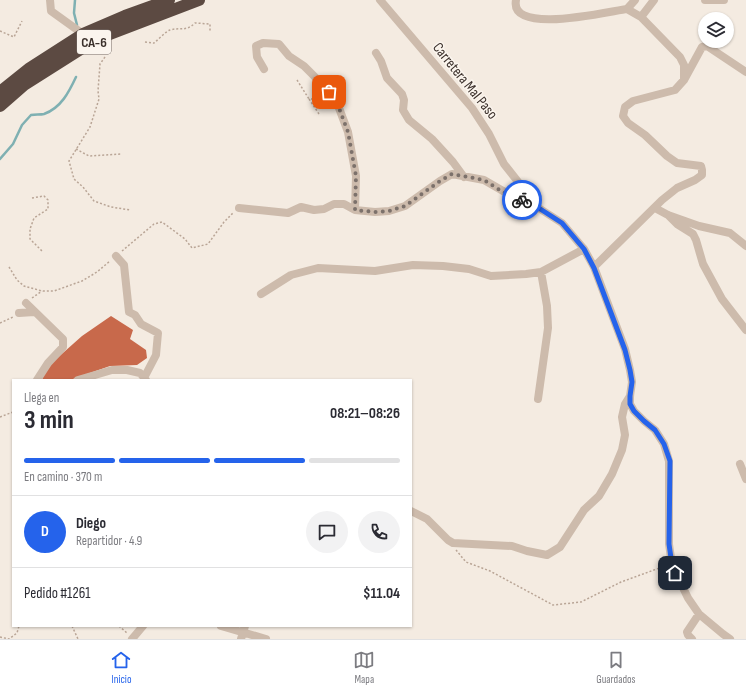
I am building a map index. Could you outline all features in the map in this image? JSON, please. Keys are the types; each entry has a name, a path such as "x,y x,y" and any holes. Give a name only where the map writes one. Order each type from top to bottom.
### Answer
{"highway":[{"name":"CA-6","path":"0,92 30,68 83,34 125,16 169,0"},
{"name":"CA-6","path":"0,106 24,85 84,46 110,34 199,0"}],"street":[{"path":"50,0 51,11 83,34"},
{"name":"Carretera Mal Paso","path":"380,0 472,108 489,134 504,164 530,197 534,205 562,223 584,249 594,268 625,350 632,382 630,404 634,411 655,430 664,444 670,461 669,544 672,565 688,598 699,614 730,639"},
{"path":"516,0 515,5 518,12 533,19 571,19 627,9 635,0"},
{"path":"641,17 654,0"},
{"path":"705,0 724,0"},
{"path":"627,9 641,17 680,57 684,65 684,80"},
{"path":"264,69 257,57 256,46 263,43 280,44 289,56 304,66 335,100 348,132 356,176 355,210"},
{"path":"594,268 662,200 677,188 695,180 702,175 701,166 678,163 667,156 645,135 628,123 623,116 625,107 633,101 675,90 684,80 702,47 707,46 746,72"},
{"path":"376,53 382,61 387,78 402,94 404,100 403,110 409,120 437,145 453,162 464,177"},
{"path":"239,208 288,213 301,207 314,210 324,209 334,204 344,204 355,210 375,212 389,211 405,206 452,174 484,180 503,192 534,205"},
{"path":"655,208 668,215 699,226 730,233 746,246"},
{"path":"668,215 677,224 693,234 703,264 722,299 746,330"},
{"path":"261,294 291,275 318,268 375,271 413,265 443,266 469,269 491,276 541,272 584,249"},
{"path":"81,379 112,370 127,370 140,373 145,379 156,354 158,333 141,324 135,315 129,312 124,265 116,256"},
{"path":"538,399 548,328 547,306 541,272"},
{"path":"26,303 63,340 64,343 63,347 48,363 38,379"},
{"path":"19,313 34,312"},
{"path":"412,512 426,519 453,543 512,546 547,555 560,547 584,510 599,496 612,474 622,450 624,434 622,417 624,404 630,396"},
{"path":"740,464 746,479"},
{"path":"692,639 687,632 699,614"},
{"path":"132,639 143,627"},
{"path":"224,627 266,639"}],"path":[{"path":"0,31 14,37 22,21"},
{"path":"145,42 154,42 169,30 184,29 191,27 195,23 210,24 210,32"},
{"path":"105,56 100,64 98,91 99,99 90,127 69,161 74,179 83,186 94,201 112,207 130,210"},
{"path":"297,80 319,114"},
{"path":"309,99 335,100"},
{"path":"76,149 89,156 121,154"},
{"path":"32,198 44,196 48,200 48,209 34,218 30,229 30,239 43,252"},
{"path":"9,267 17,280 24,286 54,291 82,281 97,272 154,224 162,222 185,239 192,248 208,244 224,222 239,208"},
{"path":"0,417 12,412"},
{"path":"453,543 457,553 466,562 490,571 553,605 581,602 621,582 665,566 672,565"},
{"path":"0,637 10,639 17,633 19,627"},
{"path":"72,627 78,639"},
{"path":"120,627 132,639"}],"building":[{"path":"111,316 133,330 130,339 146,350 147,358 137,365 110,366 73,379 42,379 46,368 82,336"}],"waterway":[{"path":"75,0 74,13 77,25"},
{"path":"0,159 13,144 22,125 31,115 44,114 60,104 76,77"}],"way so far":[{"path":"329,92 339,108 348,132 356,176 355,210 375,212 389,211 405,206 452,174 484,180 503,192 522,200"}],"route":[{"path":"522,200 534,205 562,223 584,249 594,268 625,350 632,382 630,404 634,411 655,430 664,444 670,461 669,544 672,565 675,573"}]}
